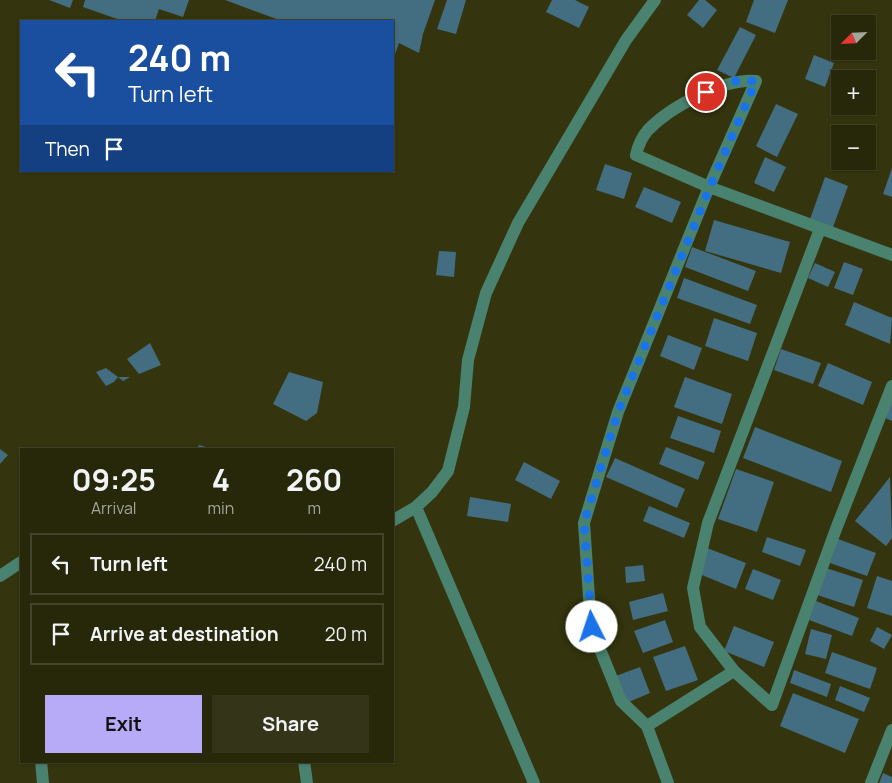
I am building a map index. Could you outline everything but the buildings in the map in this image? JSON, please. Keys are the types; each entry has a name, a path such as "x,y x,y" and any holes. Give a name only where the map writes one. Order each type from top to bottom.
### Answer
{"street":[{"path":"394,520 416,507 432,492 448,471 464,407 468,360 486,293 518,223 626,40 655,0"},
{"path":"668,783 647,726 621,701 592,627 584,523 618,412 710,187 717,170 756,81 734,81 706,92 648,130 639,143 636,155 710,187 892,255"},
{"path":"820,229 708,523 693,588 700,627 734,670 772,705 836,529 892,386"},
{"path":"416,507 534,783"},
{"path":"0,576 20,563"},
{"path":"647,726 734,670"},
{"path":"871,783 892,730"},
{"path":"42,763 43,783"},
{"path":"304,763 307,783"}],"route":[{"path":"592,627 584,523 618,412 710,187 756,81 734,81 706,92"}]}
